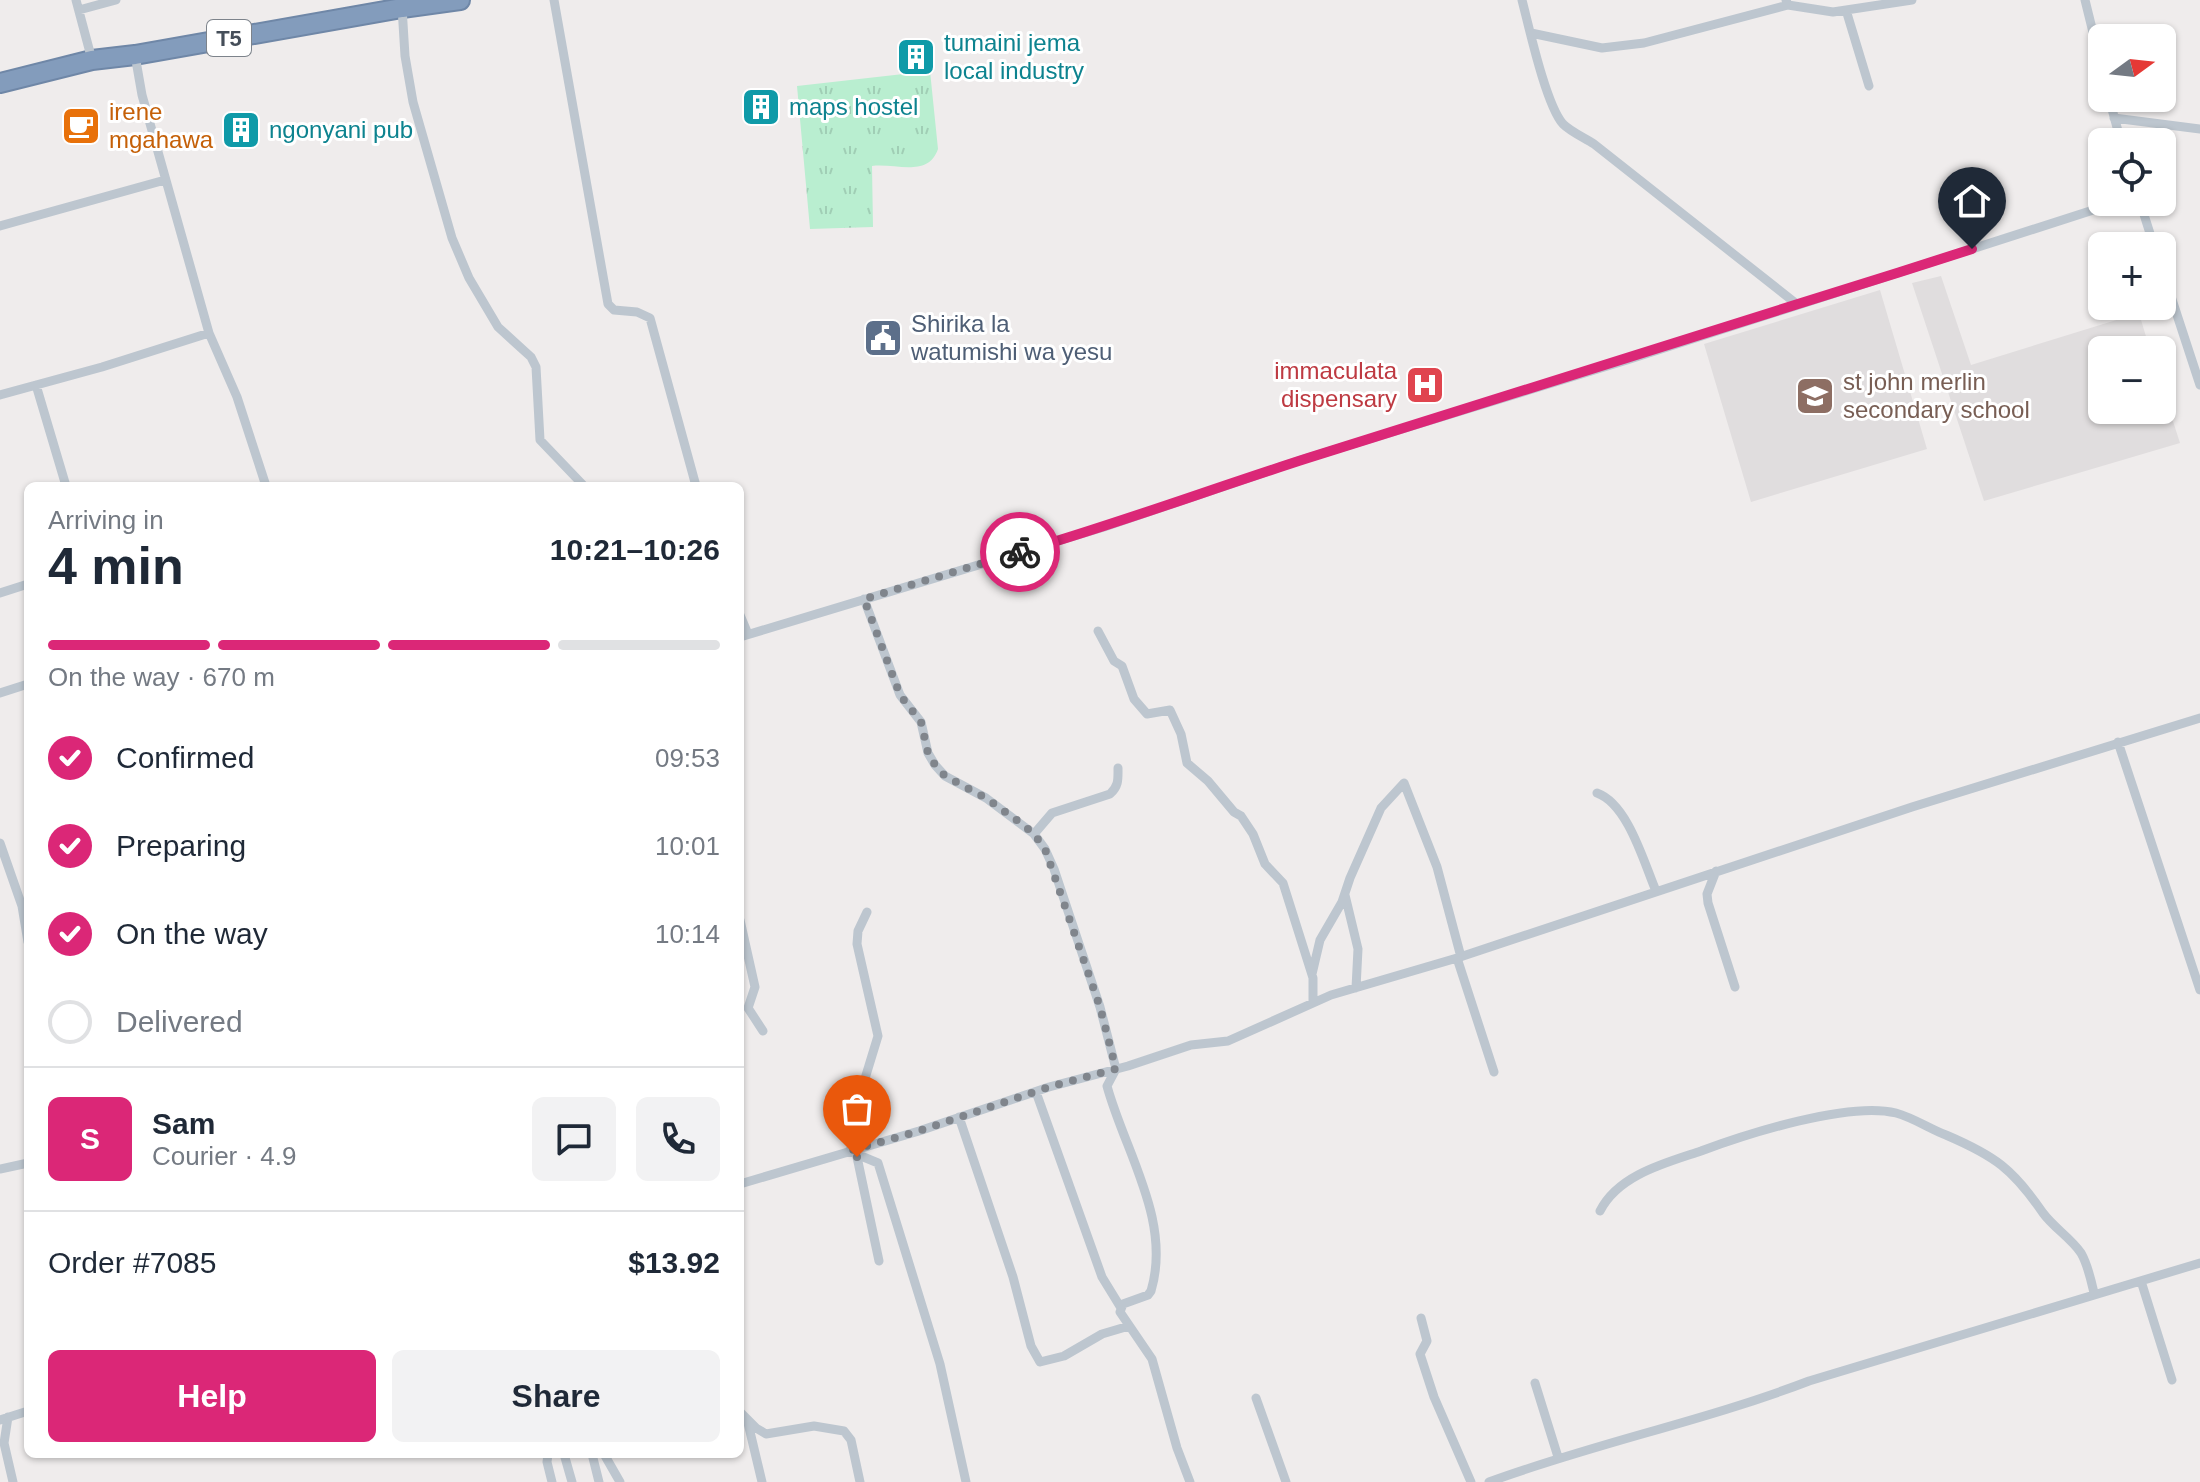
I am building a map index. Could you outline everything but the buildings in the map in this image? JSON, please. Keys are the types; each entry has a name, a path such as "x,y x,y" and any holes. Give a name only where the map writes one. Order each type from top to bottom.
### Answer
{"highway":[{"name":"T5","path":"0,83 92,60 135,55 401,4 460,0"}],"street":[{"path":"92,60 78,5 116,0"},
{"path":"554,0 608,304 614,310 637,312 650,318 695,482"},
{"path":"1522,0 1541,71 1563,124 1594,144 1798,305"},
{"path":"1531,33 1602,48 1644,43 1787,2 1833,12 1912,0"},
{"path":"2085,0 2091,24"},
{"path":"401,4 413,102 452,238 469,278 498,327 531,357 536,367 540,440 580,482"},
{"path":"1846,10 1869,86"},
{"path":"135,55 142,95 209,333 237,397 265,482"},
{"path":"2112,112 2117,128"},
{"path":"2114,118 2200,129"},
{"path":"0,226 165,180"},
{"path":"744,636 1104,527 1304,459 2088,212"},
{"path":"2176,312 2200,385"},
{"path":"0,395 209,333"},
{"path":"36,385 65,482"},
{"path":"0,593 24,585"},
{"path":"864,599 900,695 921,722 928,753 935,765 945,776 986,798 1034,834 1054,869 1100,1007 1116,1069 1107,1086 1142,1180 1152,1219 1157,1259 1151,1291 1121,1308"},
{"path":"1098,631 1114,661 1122,666 1139,706 1147,714 1170,710 1181,734 1187,763 1208,781 1253,834 1265,864 1283,883 1312,974 1315,987 1313,1001"},
{"path":"0,693 24,685"},
{"path":"744,1183 853,1154 864,1147 1191,1045 1228,1041 1313,1001 1459,958 1716,871 2200,718"},
{"path":"2118,742 2200,990"},
{"path":"1034,834 1052,813 1110,794 1119,781 1118,768"},
{"path":"1312,974 1320,940 1345,895 1381,808 1404,783 1437,867 1459,958 1494,1072"},
{"path":"1597,793 1616,805 1656,891"},
{"path":"0,843 4,871 24,903"},
{"path":"1716,871 1707,894 1708,903 1735,987"},
{"path":"1345,895 1358,949 1356,988"},
{"path":"864,1147 863,1085 878,1036 857,944 858,931 867,912"},
{"path":"744,938 755,987 748,1008 763,1031"},
{"path":"1036,1092 1102,1277 1121,1308 1122,1317 1152,1359 1190,1482"},
{"path":"1600,1211 1607,1196 1617,1188 1673,1159 1728,1141 1831,1115 1875,1111 1896,1113 1976,1148 2012,1172 2045,1215 2080,1251 2094,1293"},
{"path":"959,1117 1013,1277 1031,1346 1040,1362 1064,1356 1102,1334 1129,1326"},
{"path":"853,1154 879,1261"},
{"path":"853,1154 878,1163 940,1364 966,1482"},
{"path":"1,1169 24,1164"},
{"path":"1489,1482 1558,1457 1752,1403 1809,1381 2200,1263"},
{"path":"2141,1281 2172,1380"},
{"path":"1421,1318 1427,1341 1420,1354 1471,1482"},
{"path":"1535,1383 1558,1457"},
{"path":"1256,1398 1286,1482"},
{"path":"13,1482 4,1443 4,1418 24,1412"},
{"path":"744,1416 766,1434 814,1426 844,1431 851,1440 860,1482"},
{"path":"744,1419 762,1482"},
{"path":"548,1458 552,1482"},
{"path":"565,1458 572,1482"},
{"path":"593,1458 599,1482"},
{"path":"606,1458 620,1482"}],"shaded area":[{"path":"1941,276 1971,365 2116,320 2141,320 2146,336 2088,336 2088,424 2174,424 2180,443 1984,501 1912,283"},
{"name":"st john merlin secondary school","path":"1880,290 1927,449 1751,502 1704,344"}],"green space":[{"path":"930,71 938,149 933,158 919,166 872,166 873,227 810,229 797,86"}],"way so far":[{"path":"857,1157 849,1151 1049,1087 1116,1069 1100,1007 1045,849 1022,824 986,798 945,776 935,765 928,753 921,722 900,695 864,599 1020,552"}],"place":[{"name":"tumaini jema local industry","path":"916,57"},
{"name":"maps hostel","path":"761,107"},
{"name":"irene mgahawa","path":"81,126"},
{"name":"ngonyani pub","path":"241,130"},
{"name":"Shirika la watumishi wa yesu","path":"883,338"},
{"name":"immaculata dispensary","path":"1425,385"},
{"name":"st john merlin secondary school","path":"1815,396"}],"route":[{"path":"1020,552 1304,459 1627,360 1972,249"}]}
